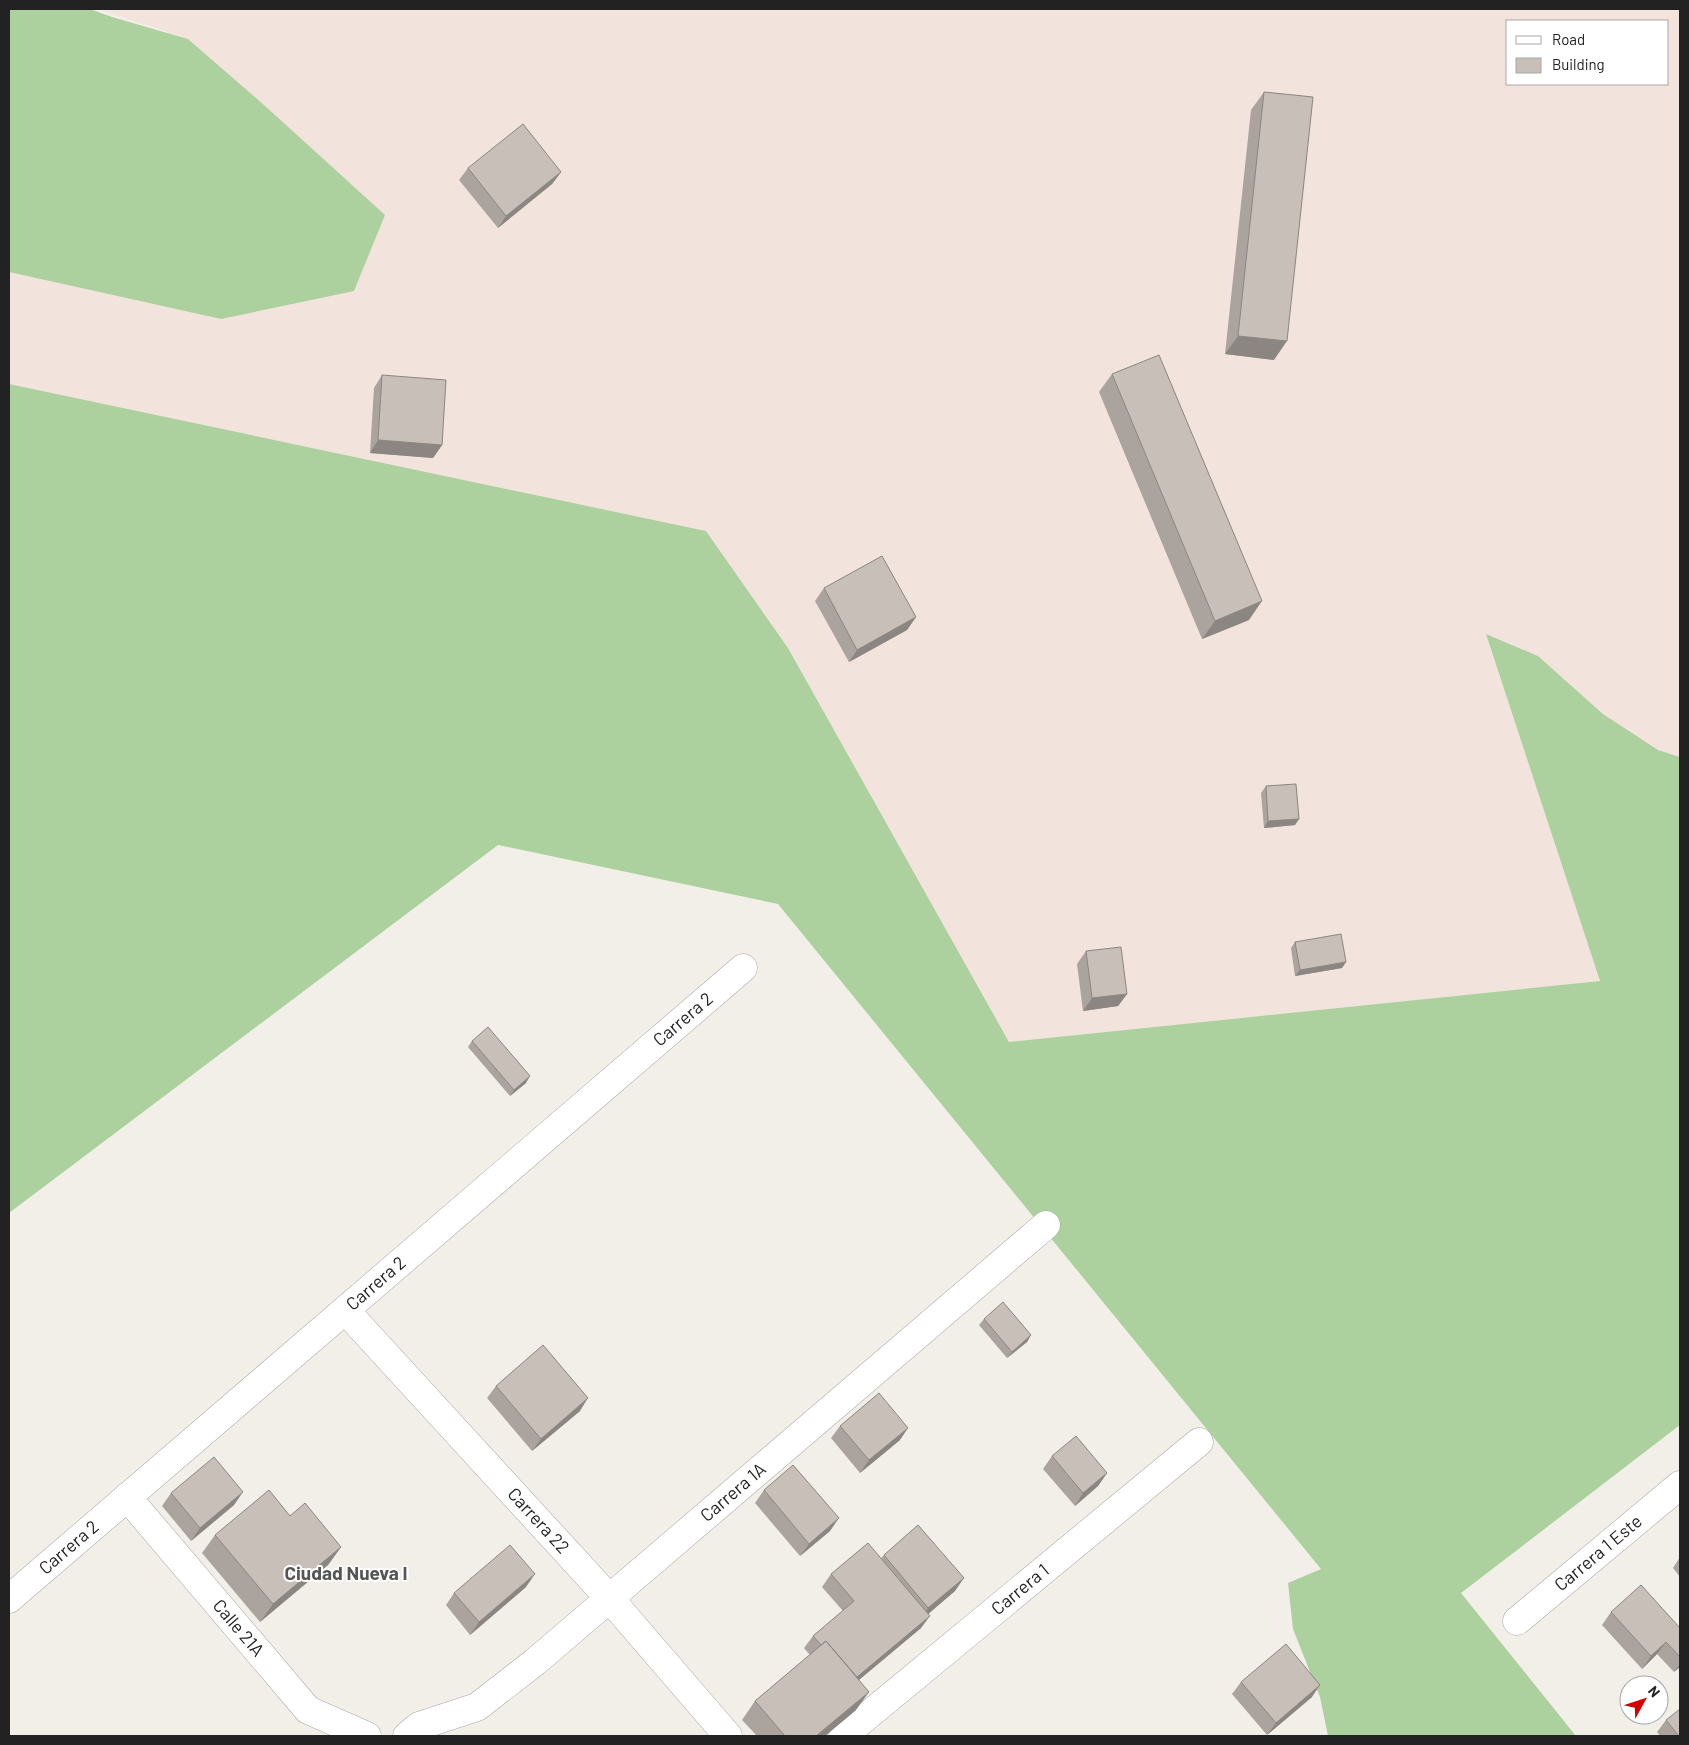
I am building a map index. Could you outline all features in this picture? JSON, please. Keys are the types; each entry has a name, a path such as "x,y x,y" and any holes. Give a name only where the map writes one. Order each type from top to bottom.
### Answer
{"street":[{"name":"Carrera 2","path":"9,1599 743,968"},
{"name":"Carrera 1A","path":"408,1736 419,1726 477,1708 535,1662 1046,1225"},
{"name":"Carrera 22","path":"345,1310 610,1599 728,1736"},
{"name":"Carrera 1","path":"843,1736 1199,1442"},
{"name":"Carrera 1 Este","path":"1517,1622 1680,1485"},
{"name":"Calle 21A","path":"127,1497 308,1710 367,1736"}],"shaded area":[{"path":"99,9 1680,9 1680,757 1658,750 1603,714 1538,656 1486,634 1600,981 1009,1042 788,648 706,531 9,384 9,272 221,319 188,39"}],"green space":[{"path":"9,9 90,9 188,39 385,215 354,291 221,319 9,272"},
{"path":"9,384 706,531 788,648 1009,1042 1600,981 1486,634 1538,656 1603,714 1658,750 1680,757 1680,1425 1461,1593 1576,1736 1328,1736 1320,1697 1293,1629 1288,1583 1321,1569 778,904 498,845 9,1213"}],"building":[{"path":"1264,92 1313,97 1287,341 1238,336"},
{"path":"523,124 561,172 506,216 468,168"},
{"path":"1159,355 1262,601 1215,621 1112,374"},
{"path":"382,375 446,380 442,445 378,440"},
{"path":"882,556 916,617 857,650 824,588"},
{"path":"1296,784 1299,819 1268,821 1266,786"},
{"path":"1341,934 1346,962 1300,970 1295,942"},
{"path":"1121,947 1127,994 1092,998 1086,951"},
{"path":"488,1027 530,1076 514,1090 472,1041"},
{"path":"1003,1302 1031,1335 1012,1352 984,1319"},
{"path":"543,1345 588,1398 541,1439 496,1386"},
{"path":"879,1393 908,1428 869,1460 840,1426"},
{"path":"1076,1436 1107,1473 1083,1493 1052,1456"},
{"path":"214,1457 243,1492 200,1528 171,1493"},
{"path":"793,1465 839,1518 809,1544 764,1490"},
{"path":"269,1490 290,1516 305,1503 341,1547 273,1604 215,1535"},
{"path":"918,1525 964,1578 928,1608 884,1555"},
{"path":"868,1543 930,1616 857,1677 826,1641 821,1645 813,1636 854,1601 831,1574"},
{"path":"510,1545 535,1574 479,1622 454,1593"},
{"path":"1641,1585 1680,1628 1680,1657 1666,1642 1651,1656 1611,1612"},
{"path":"826,1641 869,1692 816,1736 785,1736 755,1701"},
{"path":"1286,1644 1320,1685 1276,1723 1241,1682"},
{"path":"1680,1709 1680,1736 1669,1724 1669,1718"}],"district":[{"name":"Ciudad Nueva I","path":"346,1573"}]}
